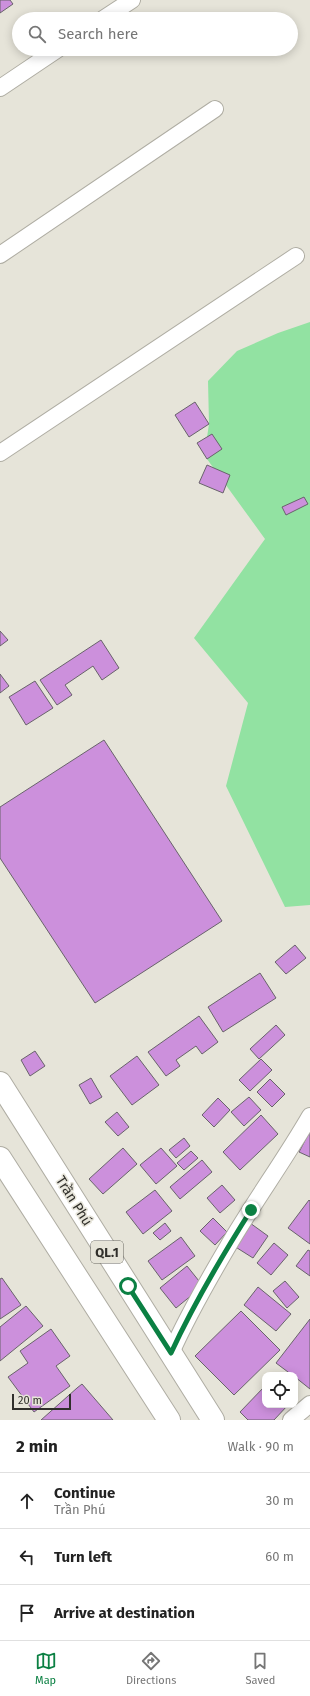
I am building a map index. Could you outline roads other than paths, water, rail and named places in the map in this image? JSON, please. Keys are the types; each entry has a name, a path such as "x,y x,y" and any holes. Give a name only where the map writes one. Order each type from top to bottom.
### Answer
{"main road":[{"name":"Trần Phú","path":"0,1083 213,1420"},
{"name":"QL.1","path":"0,1158 168,1420"}],"street":[{"path":"114,12 132,0"},
{"path":"0,88 48,56"},
{"path":"0,255 215,109"},
{"path":"0,453 296,256"},
{"path":"171,1353 184,1324 227,1247 310,1116"},
{"path":"291,1420 310,1404"}]}
